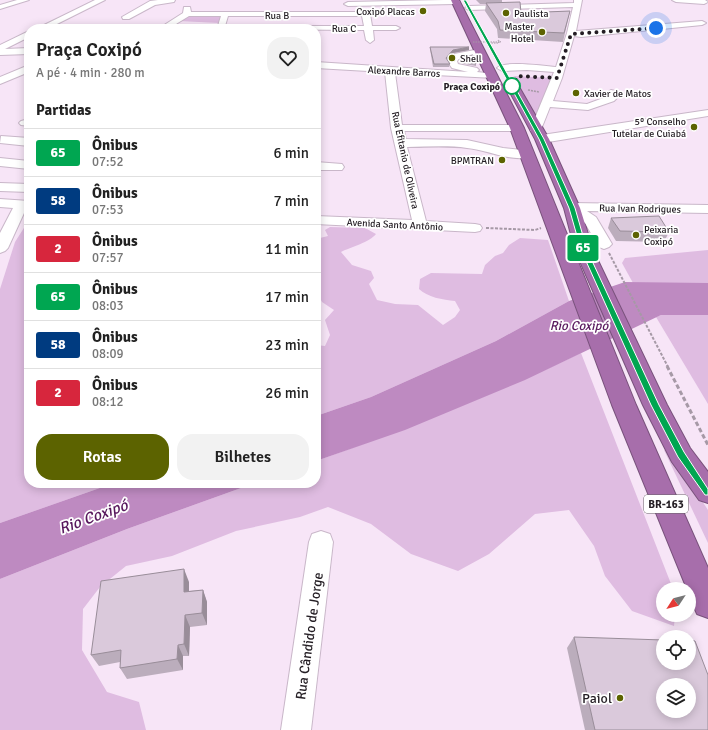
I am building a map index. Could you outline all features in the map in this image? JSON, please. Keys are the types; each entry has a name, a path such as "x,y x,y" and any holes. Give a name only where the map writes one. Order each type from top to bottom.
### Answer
{"highway":[{"name":"BR-163","path":"461,3 486,45 498,73 517,128 555,227 575,253 681,454 708,492"},
{"name":"BR-163","path":"498,73 537,130 572,207 575,253 624,406 708,603"}],"street":[{"path":"50,24 100,0"},
{"path":"126,17 153,3 171,0"},
{"path":"676,0 705,3"},
{"path":"0,1 22,1"},
{"path":"0,7 22,1"},
{"path":"347,4 578,2 558,74 537,130 567,135 708,113"},
{"name":"Rua B","path":"176,21 187,12 225,14 366,14 368,28"},
{"path":"222,24 225,14"},
{"path":"682,15 705,25"},
{"path":"636,18 669,34"},
{"path":"171,24 176,21"},
{"name":"Rua C","path":"176,21 203,24"},
{"path":"571,30 587,33 705,25"},
{"name":"Rua C","path":"321,27 396,28"},
{"path":"368,28 370,40"},
{"path":"0,48 24,36"},
{"path":"486,45 456,56 452,61 455,66 464,69 498,73 558,74"},
{"path":"0,52 24,52"},
{"path":"0,61 24,53"},
{"name":"Alexandre Barros","path":"321,65 390,71 498,73"},
{"path":"0,81 24,70"},
{"name":"Rua Efitanio de Oliveira","path":"390,71 397,128 402,143 420,225"},
{"path":"547,104 588,107 610,99 613,97 611,93"},
{"path":"397,128 517,128"},
{"path":"1,140 24,142"},
{"path":"402,143 467,144 503,152 527,154"},
{"path":"0,162 24,164"},
{"path":"321,166 338,167"},
{"path":"0,187 24,188"},
{"path":"0,203 24,205"},
{"path":"0,248 17,213 24,207"},
{"path":"572,207 591,220 604,244"},
{"name":"Rua Ivan Rodrigues","path":"572,207 708,209"},
{"name":"Avenida Santo Antônio","path":"321,220 475,228"},
{"name":"Rua Cândido de Jorge","path":"296,730 321,542"}],"path":[{"path":"475,228 535,230 555,227"},
{"path":"604,244 708,445"}],"shaded area":[{"path":"188,15 223,15 220,23 178,21"},
{"name":"Praça Coxipó","path":"515,76 552,78 535,118 511,78"},
{"path":"330,227 365,228 376,234 365,242 341,252 352,265 371,271 374,278 369,284 377,300 395,304 418,305 443,325 455,317 460,310 455,301 436,298 422,292 419,289 420,279 431,273 482,274 485,265 495,256 503,253 509,245 520,238 548,240 569,301 496,341 371,397 321,414 321,346 325,346 330,335 325,320 334,310 321,300 321,238 328,236 325,230"},
{"path":"24,228 24,488 100,488 0,523 0,289 15,242"},
{"path":"708,250 708,283 633,283 622,263 625,258"},
{"path":"661,315 708,315 708,404 656,317"},
{"path":"581,353 670,582 656,582 656,620 632,611 605,576 594,546 569,510 535,514 489,554 458,571 411,554 371,524 328,507 300,517 236,531 172,556 126,566 100,587 83,609 82,650 107,692 139,702 146,730 0,730 0,579 127,529 241,488 321,488 321,459 516,383"},
{"path":"664,450 669,451 708,510 708,543"},
{"path":"663,622 674,622 674,626"}],"water":[{"name":"Rio Coxipó","path":"625,282 708,283 708,315 661,315 525,380 405,430 321,459 321,414 371,397 496,341 569,301"},
{"name":"Rio Coxipó","path":"100,488 241,488 127,529 0,579 0,523"}],"building":[{"path":"520,2 521,13 570,11 564,33 500,30 498,21 486,3"},
{"path":"430,47 469,47 453,50 446,58 450,64 434,64"},
{"path":"473,55 476,64 459,60 461,57"},
{"path":"659,216 669,232 620,231 611,218"},
{"path":"184,569 184,592 203,590 202,613 185,615 184,644 178,645 177,659 120,668 121,650 91,655 101,581"},
{"name":"Paiol","path":"574,637 656,640 656,670 696,670 696,644 708,675 708,730 595,730"}],"bus line":[{"name":"65","path":"465,0 542,139 572,208 584,250 655,405 681,454 708,492"}],"place":[{"name":"Coxipó Placas","path":"423,11"},
{"name":"Paulista","path":"506,13"},
{"name":"Master Hotel","path":"542,32"},
{"name":"Shell","path":"452,58"},
{"name":"Praça Coxipó","path":"512,86"},
{"name":"Xavier de Matos","path":"576,93"},
{"name":"5⁰ Conselho Tutelar de Cuiabá","path":"694,127"},
{"name":"BPMTRAN","path":"502,160"},
{"name":"Peixaria Coxipó","path":"636,235"},
{"name":"Paiol","path":"620,698"}],"route":[{"path":"512,86 518,76 557,78 571,34 656,28"}]}
